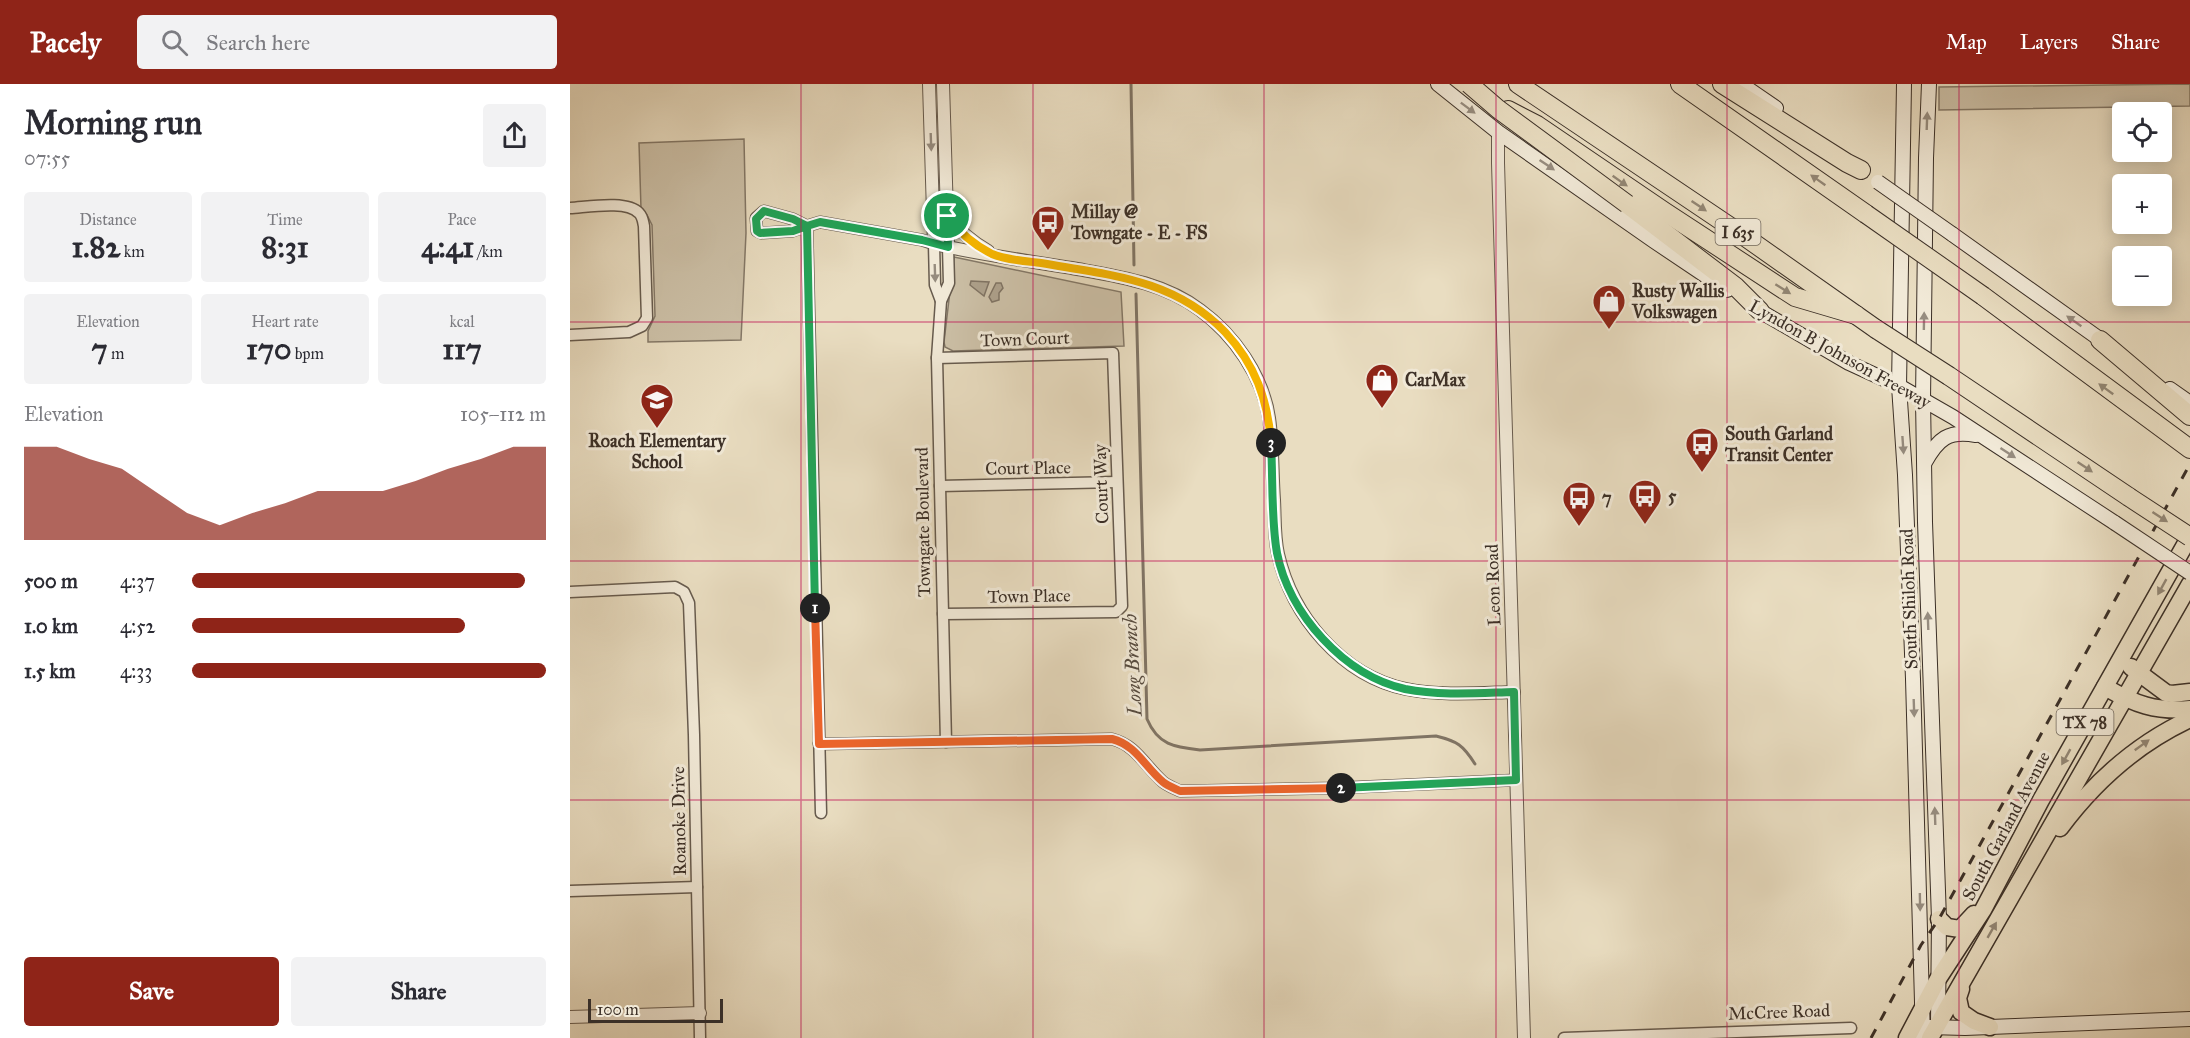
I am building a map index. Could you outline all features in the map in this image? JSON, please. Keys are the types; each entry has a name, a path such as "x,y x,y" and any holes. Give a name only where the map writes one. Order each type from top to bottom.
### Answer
{"highway":[{"path":"1459,84 1537,125 1795,297 1856,315"},
{"path":"1469,84 1498,110 1736,287 1760,311"},
{"name":"Lyndon B Johnson Freeway","path":"1518,84 1741,234 1876,329 2190,536"},
{"path":"1680,84 1983,296 2190,449"},
{"path":"1722,84 1847,163 1862,170"},
{"path":"2100,340 2190,416"}],"main road":[{"name":"Lyndon B Johnson Freeway","path":"1438,84 1498,132 1654,241 1760,311 1849,363 1899,386 1981,435 2190,573"},
{"path":"1741,84 2190,403"},
{"name":"South Shiloh Road","path":"1904,84 1899,386 1912,643 1924,1030"},
{"name":"South Shiloh Road","path":"1929,84 1923,400 1924,522 1939,919 1938,980"},
{"path":"1904,159 1926,158"},
{"path":"1924,464 1934,446 1943,439 1964,433 1981,435"},
{"path":"1907,523 1924,522"},
{"name":"South Garland Avenue","path":"1924,1030 1938,980 1983,910 2041,800 2190,536"},
{"name":"South Garland Avenue","path":"1924,1030 1963,981 2034,854 2126,698 2144,677 2153,650 2190,584"},
{"path":"1912,643 1919,648 1921,654 1922,678 1931,687"},
{"path":"2120,660 2166,693 2190,692"},
{"path":"2105,687 2149,708 2170,711 2190,709"},
{"path":"2020,882 2093,787 2147,741 2190,719"},
{"path":"1939,919 1947,927 1960,929 1974,914 1983,910"},
{"path":"1963,981 1958,998 1961,1012 1974,1021 1990,1027"},
{"path":"1924,1030 2190,1019"}],"street":[{"name":"Towngate Boulevard","path":"929,84 935,285 941,301"},
{"name":"Towngate Boulevard","path":"943,84 949,283 941,301 937,358 946,742"},
{"path":"929,102 943,101"},
{"name":"Leon Road","path":"1498,132 1524,1038"},
{"path":"570,208 623,206 634,209 642,215 647,318 642,326 629,332 570,335"},
{"path":"947,216 957,229 972,242 994,255"},
{"path":"821,813 807,226 820,222 1132,279 1170,292 1200,309 1239,348 1262,393 1269,416 1277,553 1287,583 1300,609 1318,635 1339,655 1358,668 1379,680 1402,688 1443,694 1514,692"},
{"name":"Town Court","path":"937,358 1113,353"},
{"name":"Court Way","path":"1113,353 1122,606 1116,612"},
{"name":"Court Place","path":"940,486 1118,482"},
{"name":"Roanoke Drive","path":"570,592 675,587 684,592 689,603 700,1038"},
{"name":"Town Place","path":"943,614 1116,612"},
{"path":"819,744 1112,739 1122,741 1136,751 1164,783 1180,791 1337,788 1516,780"},
{"path":"570,891 697,887"},
{"path":"570,1017 700,1013"},
{"name":"McCree Road","path":"1564,1038 1851,1028"}],"shaded area":[{"path":"2190,84 2190,106 2172,106 2172,102 2112,102 2112,107 1939,110 1939,87"},
{"path":"744,139 746,233 741,340 648,342 648,331 655,316 652,225 641,209 639,143"},
{"path":"954,257 1121,292 1124,346 953,351 945,347"},
{"path":"971,281 989,282 984,296 970,285"},
{"path":"996,283 1001,283 1003,288 999,293 999,300 992,302 989,297"}],"waterway":[{"name":"Long Branch","path":"1131,84 1134,265"},
{"name":"Long Branch","path":"1136,294 1147,719 1151,728 1168,743 1182,748 1200,750 1436,736 1459,745 1475,764"}],"railway":[{"path":"1871,1038 2190,464"}],"place":[{"name":"Millay @ Towngate - E - FS","path":"1048,251"},
{"name":"Rusty Wallis Volkswagen","path":"1609,330"},
{"name":"CarMax","path":"1382,409"},
{"name":"Roach Elementary School","path":"657,429"},
{"name":"South Garland Transit Center","path":"1702,473"},
{"name":"5","path":"1645,525"},
{"name":"7","path":"1579,527"}],"route":[{"path":"947,216 948,247 922,240 820,222 807,226 793,219 764,211 759,213 756,219 755,224 760,233 793,231 807,226 810,441 819,744 1112,739 1122,741 1136,751 1164,783 1180,791 1337,788 1516,780 1514,692 1443,694 1402,688 1379,680 1339,655 1318,635 1300,609 1287,583 1277,553 1269,416 1254,374 1239,348 1214,321 1185,300 1150,284 994,255 972,242 957,229 947,216"}]}
